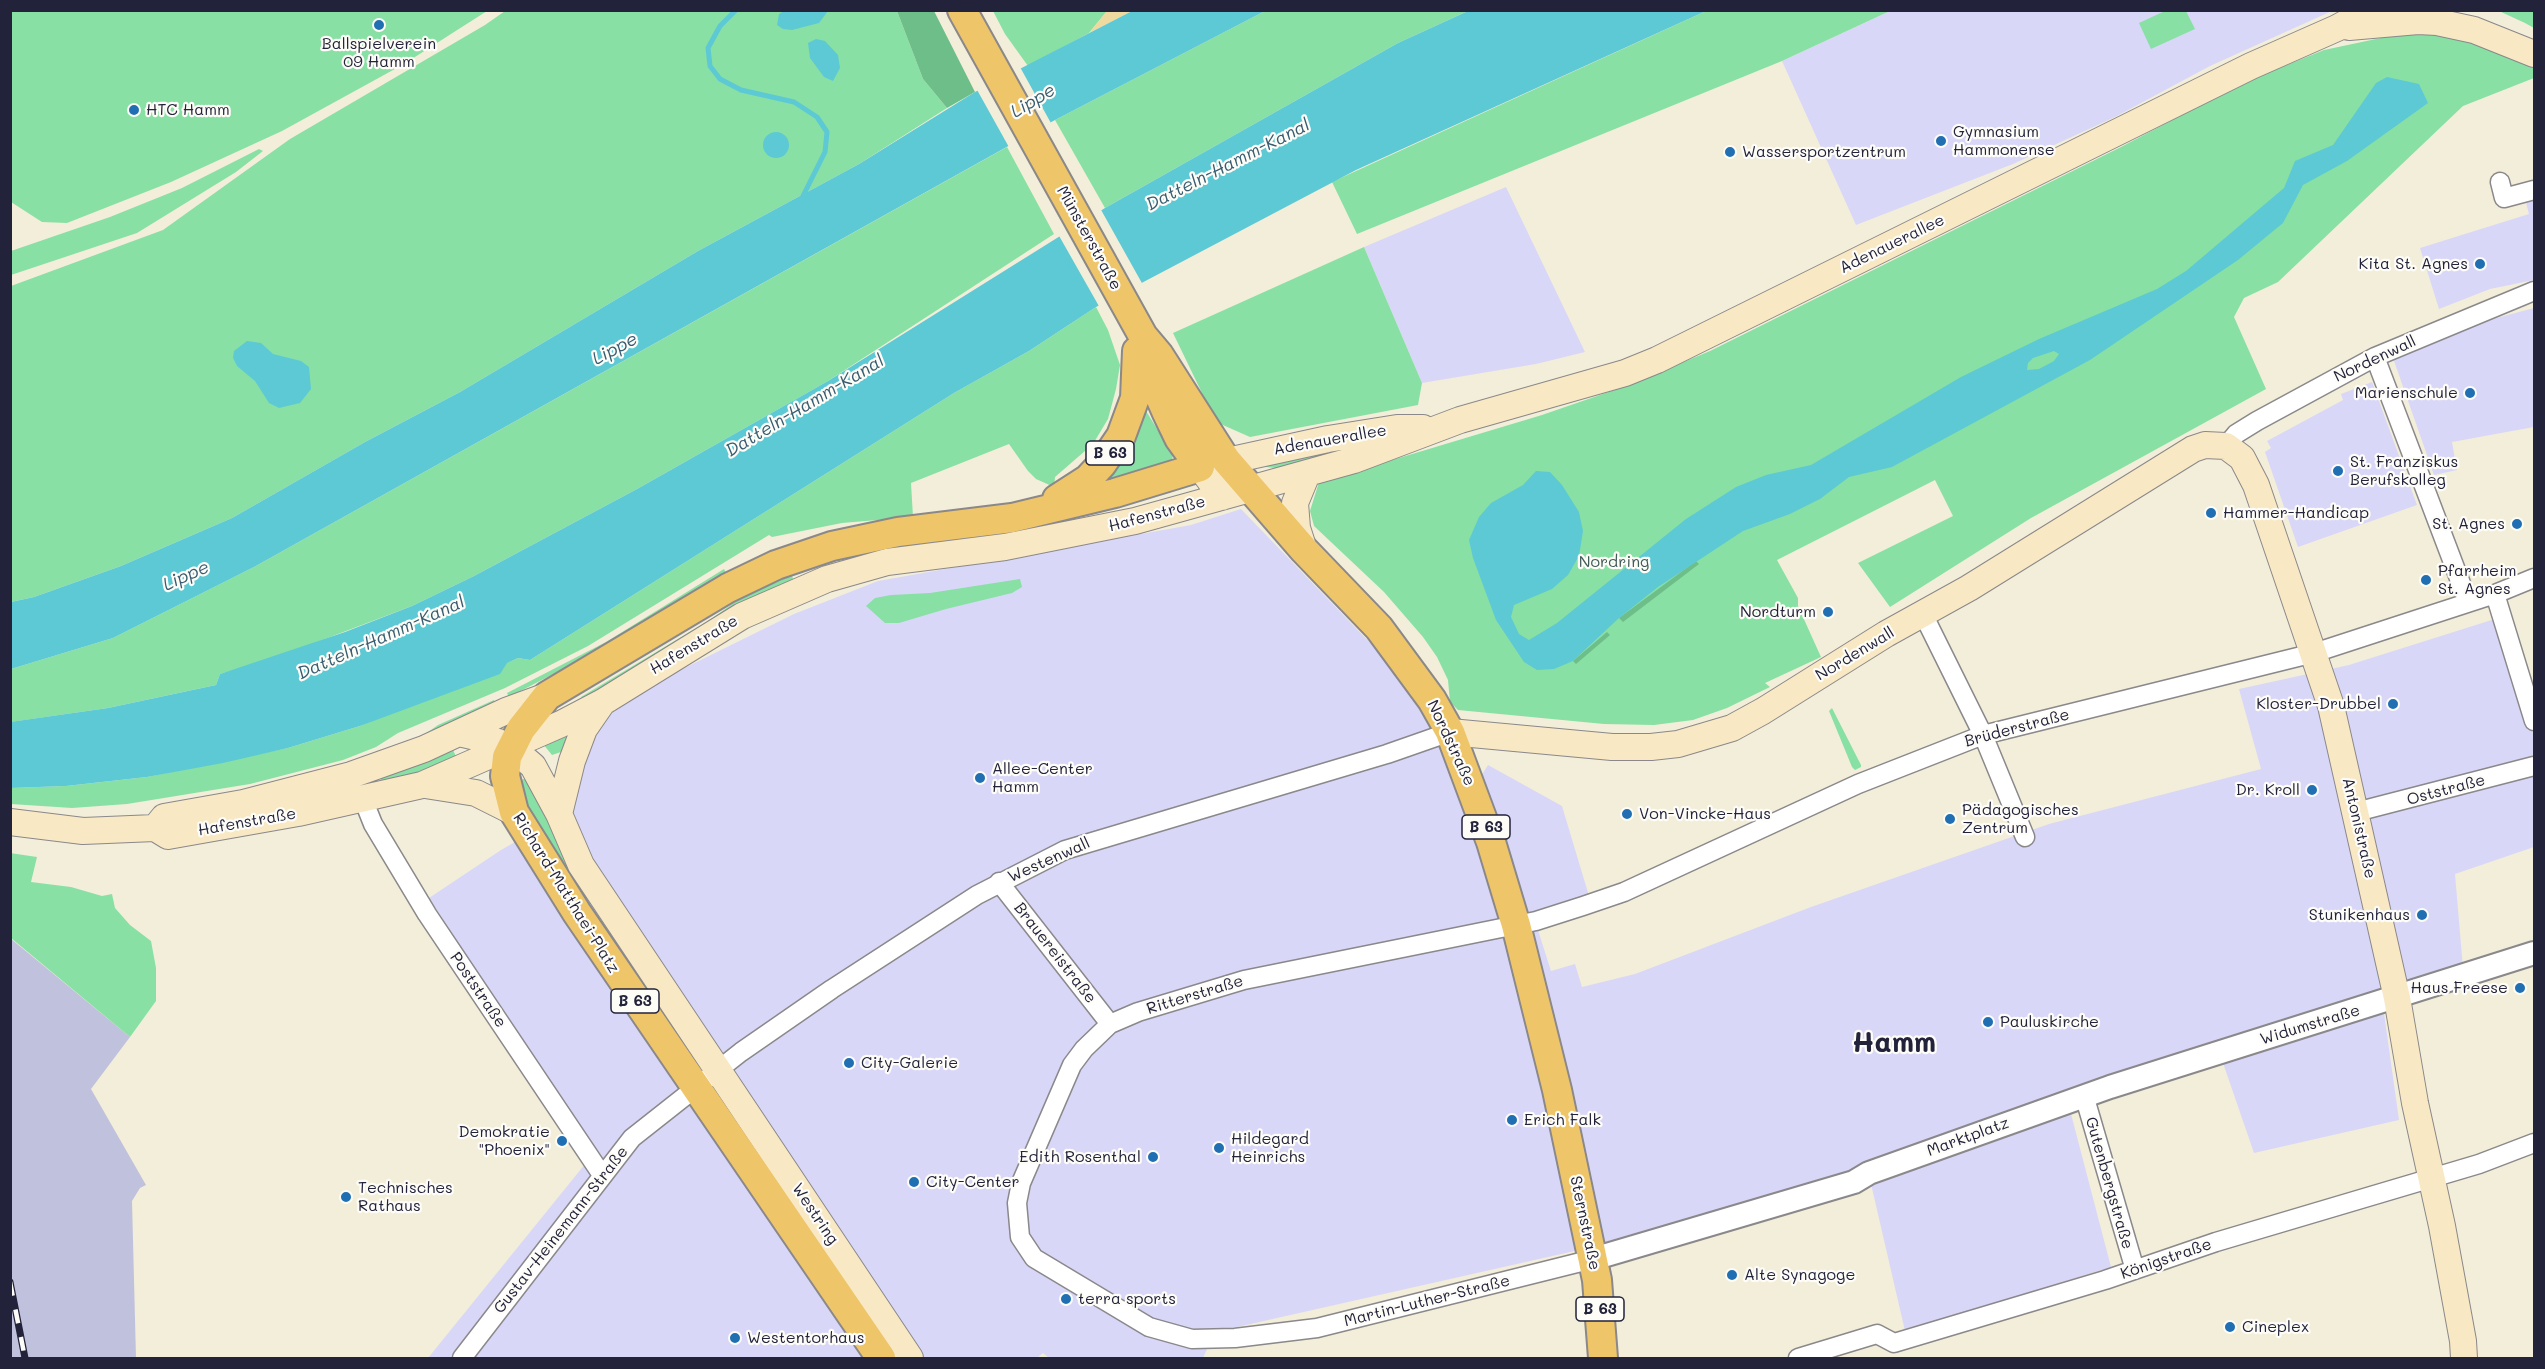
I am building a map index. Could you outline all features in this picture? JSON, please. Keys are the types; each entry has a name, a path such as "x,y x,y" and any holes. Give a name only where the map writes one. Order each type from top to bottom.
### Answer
{"main road":[{"name":"Münsterstraße","path":"962,10 1068,200 1144,348 1213,463"},
{"name":"Adenauerallee","path":"1250,489 1400,445 1436,428 1579,387 1657,360 2251,66 2337,28 2370,10"},
{"path":"2475,14 2532,48"},
{"name":"Adenauerallee","path":"2337,28 2437,22 2474,30 2532,48"},
{"name":"B 63","path":"1040,510 1088,479 1111,452 1132,410 1144,348"},
{"name":"Adenauerallee","path":"1213,463 1385,430 1436,428"},
{"name":"Nordenwall","path":"1450,732 1612,747 1678,744 1732,728 2193,449 2205,445 2231,449"},
{"name":"Antonistraße","path":"2231,449 2256,485 2324,678 2397,998 2463,1341 2464,1359"},
{"path":"1213,463 1222,497"},
{"name":"Nordstraße","path":"1213,463 1250,489 1304,550 1379,628 1432,700 1450,732 1488,832 1516,925 1557,1089"},
{"name":"Hafenstraße","path":"154,828 164,817 243,803 315,785 398,759 506,711 547,696 728,588 791,560 832,546 898,532 1012,518 1115,492 1213,463"},
{"path":"1304,550 1297,528 1295,504 1307,474"},
{"name":"Hafenstraße","path":"10,822 82,831 154,828 168,836 363,799 422,785 509,749 603,702 742,616 776,600 852,571 887,562 1005,547 1084,533 1250,489"},
{"name":"Richard-Matthaei-Platz","path":"547,696 521,729 509,749 505,776 514,812 624,985 707,1079"},
{"path":"559,814 572,761 584,729 603,702"},
{"path":"459,733 484,738 509,749"},
{"name":"Richard-Matthaei-Platz","path":"509,749 533,766 559,814 581,865 707,1079"},
{"path":"422,785 476,793 514,812"},
{"name":"Westring","path":"707,1079 769,1197 881,1359"},
{"name":"Westring","path":"707,1079 910,1359"},
{"name":"Sternstraße","path":"1557,1089 1593,1259 1603,1359"}],"street":[{"path":"2500,182 2504,198 2535,190"},
{"name":"Nordenwall","path":"2231,449 2236,435 2256,421 2375,357 2535,291"},
{"path":"2375,357 2468,602"},
{"name":"Brüderstraße","path":"1516,925 1624,892 1858,784 1983,735 2314,653 2495,594 2535,578"},
{"path":"2495,594 2535,721"},
{"path":"1923,614 1983,735 2025,837"},
{"name":"Westenwall","path":"707,1079 841,983 999,882 1041,860 1089,842 1387,754 1450,732"},
{"name":"Oststraße","path":"2356,812 2535,766"},
{"name":"Poststraße","path":"363,799 373,824 431,921 602,1176"},
{"name":"Brauereistraße","path":"999,882 1110,1024"},
{"name":"Ritterstraße","path":"1020,1237 1017,1224 1018,1192 1049,1114 1072,1065 1084,1049 1110,1024 1138,1012 1244,980 1516,925"},
{"name":"Widumstraße","path":"2084,1095 2535,953"},
{"name":"Gustav-Heinemann-Straße","path":"462,1359 632,1138 707,1079"},
{"name":"Marktplatz","path":"1854,1182 1869,1173 2084,1095"},
{"name":"Gutenbergstraße","path":"2084,1095 2135,1270"},
{"name":"Königstraße","path":"1798,1359 1877,1334 1894,1343 2135,1270 2216,1242 2479,1164 2535,1143"},
{"name":"Martin-Luther-Straße","path":"1020,1237 1034,1258 1120,1312 1162,1332 1192,1339 1235,1338 1317,1328 1593,1259 1854,1182"}],"shaded area":[{"name":"Gymnasium Hammonense","path":"1890,11 2332,11 2210,66 2115,117 2013,164 1856,225 1782,61"},
{"path":"1506,187 1585,352 1536,364 1422,383 1364,247"},
{"name":"Kita St. Agnes","path":"2534,198 2534,280 2490,289 2439,309 2420,248 2529,214 2525,199"},
{"name":"Marienschule","path":"2534,308 2534,427 2452,442 2457,470 2434,475 2393,358 2470,325"},
{"name":"St. Franziskus Berufskolleg","path":"2372,382 2417,505 2298,547 2265,452 2271,448 2267,441 2343,400 2341,394"},
{"path":"1241,509 1404,678 1426,710 1495,878 1579,1250 1215,1332 1203,1358 1049,1358 1043,1353 1037,1358 428,1358 594,1153 429,898 501,850 574,808 586,754 603,720 650,685 794,614 878,581 1191,525"},
{"path":"2498,618 2534,737 2534,847 2455,874 2463,968 2381,992 2399,1120 2254,1153 2223,1063 2070,1110 2111,1267 1905,1331 1868,1171 1603,1245 1527,931 1537,927 1551,971 1575,964 1582,987 1635,974 1811,907 2049,824 2261,769 2239,689 2349,665"},
{"path":"1488,765 1562,806 1589,896 1523,917 1479,779"},
{"path":"10,938 130,1037 91,1089 146,1185 140,1188 132,1201 136,1358 11,1358"}],"green space":[{"name":"HTC Hamm","path":"11,10 487,11 404,64 282,131 171,182 67,223 42,222 11,202"},
{"path":"2167,10 2186,11 2195,29 2151,49 2139,23"},
{"path":"505,11 897,11 923,79 947,108 859,164 698,251 460,392 365,442 232,518 121,566 34,597 11,602 11,286 163,230 290,139"},
{"path":"897,11 934,11 975,92 947,108 923,79"},
{"path":"993,11 1107,11 1089,33 1028,66 1005,34"},
{"path":"1265,11 1468,11 1398,43 1105,208 1055,120"},
{"path":"1706,11 1890,11 1782,61 1357,234 1332,182"},
{"path":"2499,11 2534,11 2534,28 2525,23"},
{"name":"Nordring","path":"2409,32 2441,33 2534,60 2534,78 2463,106 2278,282 2244,298 2234,317 2266,389 2031,518 1890,607 1858,563 1953,516 1935,480 1777,560 1798,598 1798,606 1821,657 1765,683 1770,687 1727,708 1693,720 1654,725 1604,724 1458,710 1450,702 1448,680 1437,657 1423,637 1384,592 1314,526 1310,511 1319,482 1542,415 1626,386 1710,351 2121,147 2245,82 2324,50"},
{"path":"1007,147 1054,234 828,381 637,489 474,576 412,606 272,659 220,674 216,685 108,708 11,722 11,669 113,638 254,567"},
{"path":"259,149 263,151 236,172 137,233 11,275 11,251 110,217 182,188"},
{"path":"1364,247 1422,383 1418,405 1250,437 1216,422 1173,333"},
{"path":"1096,307 1108,330 1120,365 1116,389 1108,419 1093,444 1055,477 1054,487 1036,479 1009,444 911,483 913,517 842,523 772,537 769,535 588,646 505,688 398,733 376,747 343,760 250,784 127,804 72,808 11,804 11,788 66,786 147,777 288,748 360,726 518,658 530,660 954,393 1029,351"},
{"path":"1143,406 1173,455 1171,465 1089,490"},
{"path":"1397,436 1276,468 1255,466"},
{"path":"1696,561 1699,564 1623,622 1619,618"},
{"path":"724,569 726,573 588,656 509,697 507,693 606,642"},
{"path":"790,571 794,581 584,700 581,697 708,621 748,593"},
{"path":"1020,579 1022,587 1012,593 899,623 885,623 866,606 875,598 891,595 930,593"},
{"path":"1607,632 1610,635 1576,664 1573,661"},
{"path":"494,700 497,708 418,739 438,725"},
{"path":"1832,708 1861,765 1855,770 1829,711"},
{"path":"569,732 564,751 552,755 543,744"},
{"path":"451,745 457,759 385,783 380,779 383,775"},
{"path":"532,777 565,861 601,916 569,877 533,820 516,781"},
{"path":"10,853 37,857 31,882 71,887 102,896 112,894 115,908 130,925 151,941 156,968 156,1001 130,1037 11,938"}],"sand":[{"path":"1107,11 1132,11 1089,33"}],"water":[{"path":"784,11 828,11 819,23 792,30 783,29 777,25 779,14"},
{"name":"Lippe","path":"1132,11 1265,11 1055,120 254,567 113,638 11,669 11,602 34,597 121,566 232,518 365,442 460,392 698,251 859,164 975,92"},
{"name":"Datteln-Hamm-Kanal","path":"1468,11 1706,11 1356,170 1096,307 1029,351 954,393 530,660 518,658 507,663 500,674 360,726 288,748 147,777 66,786 11,788 10,722 108,708 216,685 220,674 345,632 412,606 474,576 637,489 828,381 1105,208 1398,43"},
{"path":"816,39 825,41 838,55 840,68 833,81 824,77 810,58 808,43"},
{"path":"2387,77 2419,84 2428,103 2347,161 2303,185 2283,223 2238,260 2090,360 1892,467 1849,477 1820,499 1790,514 1743,531 1658,587 1619,618 1573,661 1554,669 1537,670 1524,662 1496,620 1473,558 1469,540 1479,517 1491,503 1523,485 1536,471 1550,472 1562,485 1579,512 1583,531 1579,556 1568,575 1552,589 1514,605 1511,617 1519,634 1529,640 1557,623 1686,519 1736,487 1766,475 1811,465 1961,377 2039,339 2157,289 2186,271 2284,188 2295,161 2333,145 2376,83","holes":["2054,351 2059,354 2054,361 2039,369 2027,370 2028,363 2033,358"]},
{"path":"776,132 785,136 789,145 785,154 776,158 767,154 763,145 767,136"},
{"path":"247,341 261,343 273,354 301,361 309,367 311,389 300,403 279,408 269,403 255,381 237,366 233,358 234,351"}],"pier":[{"path":"1020,67 1052,125 1010,149 976,88"},
{"path":"1100,208 1143,285 1100,308 1058,234"}],"waterway":[{"path":"736,10 720,26 708,48 710,66 720,79 741,90 794,102 817,117 827,132 825,152 801,200"}],"railway":[{"path":"10,1282 25,1358"}],"place":[{"name":"Ballspielverein 09 Hamm","path":"379,25"},
{"name":"HTC Hamm","path":"134,110"},
{"name":"Gymnasium Hammonense","path":"1941,141"},
{"name":"Wassersportzentrum","path":"1730,152"},
{"name":"Kita St. Agnes","path":"2480,264"},
{"name":"Marienschule","path":"2470,393"},
{"name":"St. Franziskus Berufskolleg","path":"2338,471"},
{"name":"Hammer-Handicap","path":"2211,513"},
{"name":"St. Agnes","path":"2517,524"},
{"name":"Pfarrheim St. Agnes","path":"2426,580"},
{"name":"Nordturm","path":"1828,612"},
{"name":"Kloster-Drubbel","path":"2393,704"},
{"name":"Allee-Center Hamm","path":"980,778"},
{"name":"Dr. Kroll","path":"2312,790"},
{"name":"Von-Vincke-Haus","path":"1627,814"},
{"name":"Pädagogisches Zentrum","path":"1950,819"},
{"name":"Stunikenhaus","path":"2422,915"},
{"name":"Haus Freese","path":"2520,988"},
{"name":"Pauluskirche","path":"1988,1022"},
{"name":"City-Galerie","path":"849,1063"},
{"name":"Erich Falk","path":"1512,1120"},
{"name":"Demokratie \"Phoenix\"","path":"562,1141"},
{"name":"Hildegard Heinrichs","path":"1219,1148"},
{"name":"Edith Rosenthal","path":"1153,1157"},
{"name":"City-Center","path":"914,1182"},
{"name":"Technisches Rathaus","path":"346,1197"},
{"name":"Alte Synagoge","path":"1732,1275"},
{"name":"terra sports","path":"1066,1299"},
{"name":"Cineplex","path":"2230,1327"},
{"name":"Westentorhaus","path":"735,1338"}],"district":[{"name":"Hamm","path":"1894,1043"}]}
